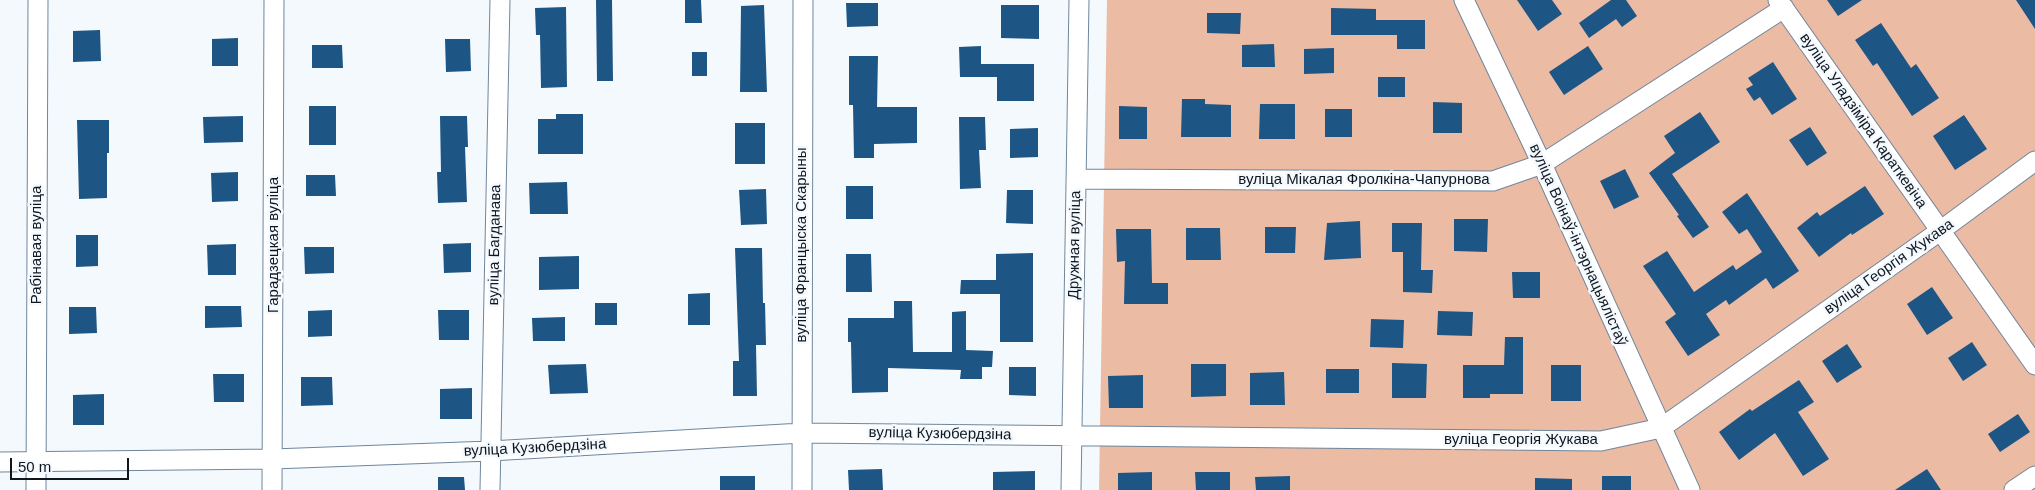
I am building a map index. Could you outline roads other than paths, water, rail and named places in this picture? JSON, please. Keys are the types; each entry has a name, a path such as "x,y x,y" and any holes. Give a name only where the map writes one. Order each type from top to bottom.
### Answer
{"street":[{"name":"Рабінавая вуліца","path":"36,490 38,0"},
{"name":"Гарадзецкая вуліца","path":"272,490 274,0"},
{"name":"вуліца Багданава","path":"490,490 500,0"},
{"name":"вуліца Францыска Скарыны","path":"802,490 803,0"},
{"name":"Дружная вуліца","path":"1071,490 1079,0"},
{"name":"вуліца Воінаў-інтэрнацыялістаў","path":"1464,0 1542,164 1690,490"},
{"name":"вуліца Мікалая Фролкіна-Чапурнова","path":"1076,179 1493,181 1542,164 1781,4"},
{"name":"вуліца Уладзіміра Караткевіча","path":"1781,4 2035,365"},
{"name":"вуліца Георгія Жукава","path":"1071,435 1601,441 1661,428 1940,231 2035,161"},
{"name":"вуліца Кузюбердзіна","path":"0,462 273,459 490,451 802,433 1071,435"},
{"path":"2014,490 2035,476"}]}
